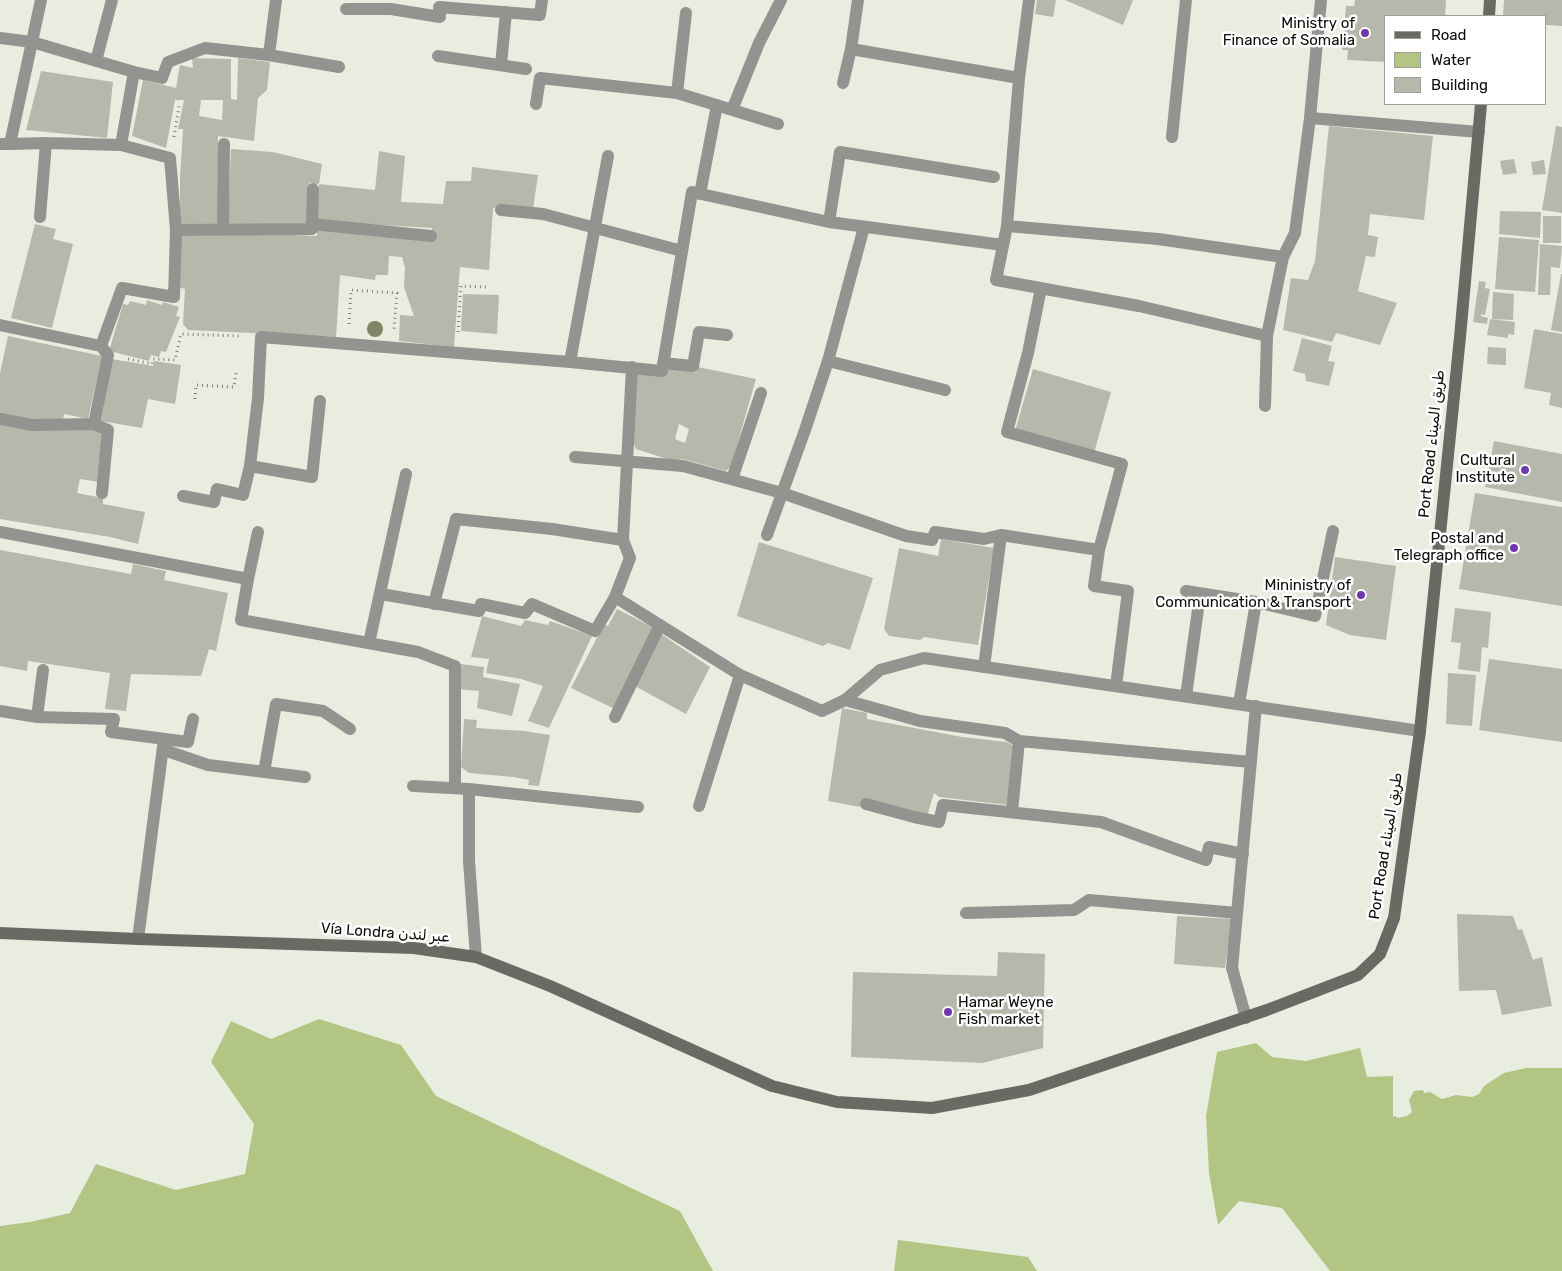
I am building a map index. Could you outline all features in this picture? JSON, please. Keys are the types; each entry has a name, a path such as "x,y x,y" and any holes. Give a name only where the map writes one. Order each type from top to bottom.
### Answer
{"main road":[{"path":"1489,15 1490,0"},
{"name":"Port Road طريق الميناء","path":"772,1086 837,1102 932,1108 1030,1090 1246,1018 1358,975 1380,954 1394,918 1420,731 1460,338 1481,105"},
{"name":"Vía Londra عبر لندن","path":"0,933 414,948 476,957 550,986 772,1086"}],"street":[{"path":"41,0 5,144 121,145 170,158 176,230 174,297 122,288 104,350 94,424"},
{"path":"96,61 112,0"},
{"path":"269,56 276,0"},
{"path":"346,10 391,10 440,17 440,7 540,15 542,0"},
{"path":"732,110 759,43 781,0"},
{"path":"843,83 851,49 858,0"},
{"path":"1029,0 1019,78 1007,226 996,280 1139,306 1267,336"},
{"path":"1172,137 1186,0"},
{"path":"1265,406 1267,336 1283,257 1295,233 1310,118 1321,0"},
{"path":"501,66 506,12"},
{"path":"677,93 686,13"},
{"path":"0,38 32,42 134,72 162,78 168,62 206,48 339,67"},
{"path":"851,49 1019,78"},
{"path":"438,56 526,69"},
{"path":"121,145 134,72"},
{"path":"536,104 540,78 677,93 778,124"},
{"path":"700,194 718,105"},
{"path":"1310,118 1479,132"},
{"path":"40,217 46,143"},
{"path":"224,144 224,230"},
{"path":"829,222 840,152 994,176"},
{"path":"570,362 608,156"},
{"path":"176,230 312,229 313,189"},
{"path":"183,496 214,502 217,489 243,495 250,466 258,398 260,337 662,371 692,192 829,222 1003,245"},
{"path":"501,210 543,214 682,251"},
{"path":"312,224 430,236"},
{"path":"1007,226 1158,239 1283,257"},
{"path":"766,535 828,361 864,227"},
{"path":"1041,288 1028,353 1007,432 1122,464 1098,550 1094,586 1128,591 1116,686"},
{"path":"0,324 104,350"},
{"path":"663,363 693,366 699,332 727,336"},
{"path":"828,361 946,390"},
{"path":"380,594 479,611 481,604 526,614 532,604 595,631 615,597 630,558 623,540 629,460 632,368"},
{"path":"732,480 761,393"},
{"path":"250,466 312,477 320,401"},
{"path":"0,419 32,425 94,424 108,430 102,493"},
{"path":"575,457 629,460 682,466 782,493 906,536 932,540 936,532 984,539 1001,535 1098,550"},
{"path":"369,643 406,474"},
{"path":"434,604 456,519 552,529 623,540"},
{"path":"1186,591 1256,602 1315,616 1333,531"},
{"path":"0,532 248,579"},
{"path":"258,532 241,620 418,652 455,666 454,788"},
{"path":"984,667 1001,535"},
{"path":"1186,696 1200,594"},
{"path":"615,597 740,675 822,711 845,700 880,670 924,658 1420,731"},
{"path":"1239,704 1256,602"},
{"path":"615,717 660,625"},
{"path":"37,717 43,670"},
{"path":"699,806 740,675"},
{"path":"845,700 920,721 1005,733 1019,741 1251,762"},
{"path":"264,772 276,704 323,711 350,729"},
{"path":"1246,1018 1232,968 1256,706"},
{"path":"0,711 37,717 114,719 111,732 164,744 208,765 305,777"},
{"path":"164,744 188,742 193,719"},
{"path":"1012,812 1019,741"},
{"path":"138,939 164,744"},
{"path":"413,786 469,789 638,807"},
{"path":"469,789 469,861 476,957"},
{"path":"866,804 939,822 943,805 1101,822 1206,860 1209,847 1243,854"},
{"path":"966,913 1074,910 1089,900 1237,913"}],"path":[{"path":"170,158 179,106"},
{"path":"456,353 461,286 487,287"},
{"path":"348,344 351,290 397,293 393,348"},
{"path":"104,350 152,364 153,358 175,360 181,334 260,337"},
{"path":"194,399 196,385 234,387 236,372 259,372"}],"water":[{"path":"319,1019 401,1045 436,1096 680,1211 713,1271 0,1271 0,1226 30,1222 70,1213 96,1164 176,1190 245,1174 254,1124 211,1062 231,1021 271,1039"},
{"path":"1256,1043 1272,1057 1306,1061 1360,1048 1367,1077 1393,1076 1393,1117 1396,1116 1397,1118 1407,1116 1412,1112 1409,1100 1414,1091 1423,1090 1424,1093 1430,1092 1442,1099 1456,1095 1472,1097 1479,1094 1484,1086 1504,1073 1526,1068 1562,1068 1562,1271 1330,1271 1282,1208 1239,1201 1218,1225 1209,1173 1206,1116 1217,1052"},
{"path":"898,1240 1028,1257 1037,1271 894,1271"}],"building":[{"path":"1037,0 1056,0 1053,17 1035,14"},
{"path":"1065,0 1133,0 1123,25"},
{"name":"Ministry of Finance of Somalia","path":"1355,0 1446,0 1445,15 1384,15 1384,62 1347,60 1348,50 1342,50 1346,6 1354,6"},
{"path":"1504,0 1562,0 1562,26 1547,25 1547,15 1503,15"},
{"path":"192,58 231,59 231,99 237,100 238,58 270,62 267,90 258,98 254,141 218,136 219,226 180,226 180,177 183,129 178,129 184,100 175,100 166,148 132,136 143,80 176,88 180,65 193,68","holes":["201,100 223,100 222,120 199,116"]},
{"path":"41,71 113,82 107,138 26,130"},
{"path":"1329,126 1433,136 1424,220 1370,214 1368,235 1378,237 1375,257 1366,256 1358,291 1397,303 1380,345 1336,333 1332,342 1283,330 1291,278 1308,280 1315,261"},
{"path":"1556,126 1562,127 1562,213 1542,210"},
{"path":"231,149 273,152 322,164 319,184 309,183 307,224 228,226"},
{"path":"379,151 405,156 401,202 443,204 446,181 471,181 472,167 538,175 533,209 493,208 489,270 460,267 454,347 399,341 400,315 414,316 404,287 405,268 402,257 389,256 388,275 376,275 375,280 340,275 336,337 188,330 183,324 185,289 178,287 180,236 267,234 317,236 317,230 433,241 432,228 317,221 319,184 375,190"},
{"path":"1514,159 1517,173 1503,175 1500,161"},
{"path":"1544,160 1546,174 1533,175 1531,162"},
{"path":"1500,211 1541,212 1540,238 1499,234"},
{"path":"1543,216 1561,216 1561,243 1543,243"},
{"path":"35,224 56,229 53,239 73,244 52,328 11,318"},
{"path":"1499,237 1539,240 1535,292 1495,289"},
{"path":"1540,244 1562,246 1560,268 1551,267 1550,295 1538,295"},
{"path":"1562,274 1562,332 1551,330"},
{"path":"1479,281 1486,282 1485,288 1490,289 1485,315 1481,314 1481,316 1488,318 1487,324 1473,322"},
{"path":"1493,292 1514,294 1513,320 1492,319"},
{"path":"463,294 499,295 497,334 461,331"},
{"path":"147,300 162,305 163,302 179,307 176,316 180,317 166,352 161,351 159,357 151,355 149,361 109,351 123,304 128,305 130,301 146,305"},
{"path":"1490,319 1515,322 1514,335 1508,334 1508,338 1487,335"},
{"path":"1534,329 1562,334 1562,408 1549,405 1551,393 1524,388"},
{"path":"8,336 102,356 88,419 64,414 63,421 30,421 0,414 0,373"},
{"path":"1302,338 1332,346 1328,361 1335,362 1329,386 1306,381 1305,374 1293,371"},
{"path":"1488,347 1506,348 1506,365 1487,364"},
{"path":"112,359 153,366 154,361 181,365 175,404 148,399 142,428 101,421"},
{"path":"666,366 696,372 698,367 756,379 731,466 726,471 682,459 673,461 636,449 633,442 637,374","holes":["679,424 689,429 685,443 675,439"]},
{"path":"1033,369 1111,392 1094,453 1015,431"},
{"path":"0,424 95,428 105,432 99,482 80,479 77,493 103,498 103,504 145,512 138,544 110,537 0,519"},
{"name":"Cultural Institute","path":"1494,441 1562,454 1562,502 1485,487"},
{"name":"Postal and Telegraph office","path":"1475,493 1562,507 1562,606 1459,589"},
{"path":"941,539 994,548 978,645 924,637 920,640 889,636 884,629 899,548 938,556"},
{"path":"759,542 873,578 850,650 828,643 823,646 737,616"},
{"path":"0,550 131,574 133,564 166,571 164,580 228,593 216,651 209,649 201,676 131,674 126,711 105,709 110,673 28,661 27,671 0,666"},
{"name":"Mininistry of Communication & Transport","path":"1335,557 1396,566 1386,640 1350,635 1326,625"},
{"path":"1455,608 1491,612 1488,648 1482,647 1480,672 1458,669 1461,643 1451,642"},
{"path":"617,609 654,628 615,709 571,688 604,624 608,626"},
{"path":"482,616 521,626 525,620 548,625 550,621 592,636 549,728 528,721 543,686 521,679 486,673 489,659 471,657"},
{"path":"661,634 710,667 686,714 635,686"},
{"path":"1489,659 1562,669 1562,742 1479,730"},
{"path":"461,664 484,667 483,677 520,684 512,716 477,708 479,691 458,689"},
{"path":"1448,673 1476,675 1472,726 1446,724"},
{"path":"842,708 867,713 867,719 962,737 1007,742 1014,746 1008,805 939,797 934,793 927,816 863,799 860,807 828,801"},
{"path":"464,719 477,720 476,728 524,731 550,735 539,786 528,785 529,780 513,777 469,773 461,767"},
{"path":"1457,914 1513,916 1518,930 1522,929 1533,960 1542,957 1552,1006 1502,1015 1496,990 1459,991"},
{"path":"1177,916 1232,919 1225,968 1174,964"},
{"name":"Hamar Weyne Fish market","path":"998,952 1045,954 1043,1048 982,1063 851,1057 853,972 997,976"}],"place":[{"name":"Ministry of Finance of Somalia","path":"1365,33"},
{"name":"Cultural Institute","path":"1525,470"},
{"name":"Postal and Telegraph office","path":"1514,548"},
{"name":"Mininistry of Communication & Transport","path":"1361,595"},
{"name":"Hamar Weyne Fish market","path":"948,1012"}]}
